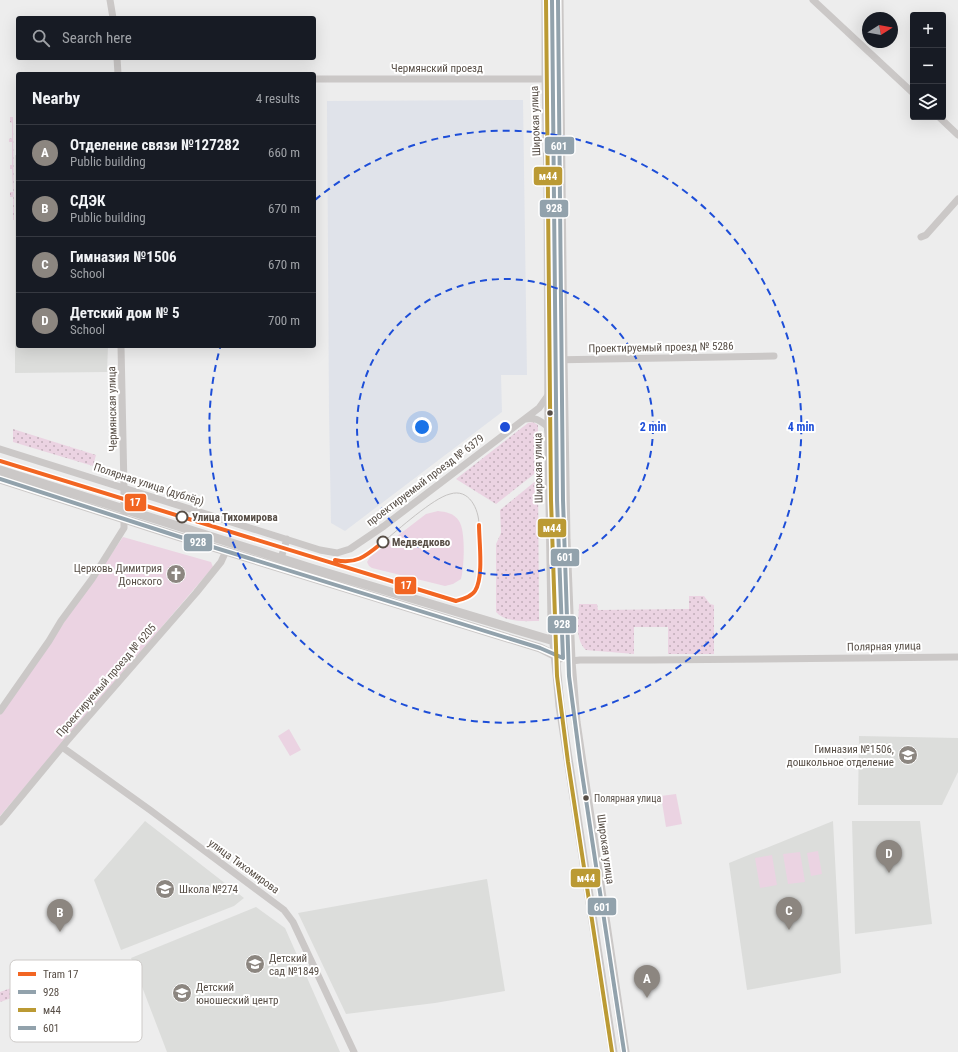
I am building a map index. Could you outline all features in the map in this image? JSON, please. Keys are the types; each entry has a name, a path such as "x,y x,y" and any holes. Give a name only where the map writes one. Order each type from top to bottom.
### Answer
{"main road":[{"name":"Широкая улица","path":"546,0 552,614 560,701 613,1052"},
{"name":"Широкая улица","path":"559,0 566,540 571,661 576,722 625,1052"},
{"path":"546,39 547,44 553,45 559,36"},
{"path":"0,470 281,558 554,641 571,661"},
{"name":"Полярная улица","path":"0,479 124,520 540,648 571,661"}],"street":[{"path":"110,0 113,16"},
{"path":"813,0 910,90"},
{"path":"117,60 118,72"},
{"name":"Чермянский проезд","path":"316,79 559,79"},
{"path":"942,120 958,135"},
{"path":"921,237 926,235 958,199"},
{"name":"Чермянская улица","path":"0,711 49,642 61,621 92,579 122,532 124,520 122,348"},
{"name":"Проектируемый проезд № 5286","path":"549,360 774,356"},
{"name":"проектируемый проезд № 6379","path":"337,553 350,549 384,526 539,408 549,394"},
{"path":"524,419 533,417 547,426 550,444"},
{"name":"Полярная улица (дублёр)","path":"0,449 320,550 337,553"},
{"path":"281,558 287,539"},
{"name":"Проектируемый проезд № 6205","path":"0,822 196,593 221,562 226,551"},
{"name":"Полярная улица","path":"571,661 958,657"},
{"name":"улица Тихомирова","path":"62,748 150,810 284,910 293,922 354,1052"},
{"path":"603,989 605,993 610,994 614,992 615,988"},
{"path":"609,1026 610,1021 614,1019 618,1020 620,1024"}],"shaded area":[{"path":"523,100 527,375 501,375 502,412 345,531 331,523 327,101"},
{"path":"10,117 13,117 14,220 13,197 10,197 10,192 13,192 12,169 10,169 10,165 12,165 12,142 9,142 9,139 12,138 12,123 10,122"},
{"path":"15,155 16,348 108,348 107,372 15,373"},
{"path":"533,422 538,425 538,471 496,504 456,479 528,423"},
{"path":"13,429 96,455 93,466 13,442"},
{"path":"538,479 539,621 511,620 500,616 496,612 496,544 501,533 500,510"},
{"path":"438,511 447,512 457,518 461,526 464,550 461,579 453,584 445,586 369,566 367,562 370,557 426,514"},
{"path":"123,537 211,562 213,567 0,816 0,715"},
{"path":"689,596 704,596 710,604 714,605 714,654 668,654 668,627 634,627 634,654 586,650 582,645 578,628 579,604 597,604 598,610 689,609"},
{"path":"289,729 301,750 290,756 278,736"},
{"name":"Гимназия №1506, дошкольное отделение","path":"859,736 958,738 958,772 942,805 858,805"},
{"path":"676,794 682,824 666,827 661,796"},
{"name":"Школа №274","path":"145,821 244,898 234,906 121,950 94,880"},
{"path":"833,821 841,973 747,990 729,863"},
{"path":"852,821 920,821 932,924 855,934"},
{"path":"818,851 822,874 811,876 807,853"},
{"path":"800,852 805,882 788,884 783,854"},
{"path":"772,855 777,885 760,888 755,858"},
{"path":"487,879 505,991 435,1003 346,1014 298,913"},
{"path":"256,907 285,928 340,1052 167,1052 142,987 142,960 132,960 131,958"},
{"path":"10,988 10,998 0,1002 0,992"}],"tram line":[{"name":"17","path":"0,461 456,601 467,598 475,591 478,585 480,568 479,525"},
{"path":"383,542 425,508 450,494 463,494 472,501 479,519 479,525"},
{"name":"17","path":"335,560 356,560 367,555 383,542"}],"transit line":[{"name":"м44","path":"546,0 551,500 557,676 568,762 612,1052"},
{"name":"928","path":"0,479 177,536 540,648 563,658 557,500 552,0"},
{"name":"601","path":"558,0 563,500 569,676 580,760 624,1051"}],"place":[{"name":"Улица Тихомирова","path":"182,517"},
{"name":"Медведково","path":"383,542"},
{"name":"Церковь Димитрия Донского","path":"176,574"},
{"name":"Гимназия №1506, дошкольное отделение","path":"908,755"},
{"name":"Полярная улица","path":"586,798"},
{"name":"Детский дом № 5","path":"889,873"},
{"name":"Школа №274","path":"165,889"},
{"name":"Гимназия №1506","path":"789,930"},
{"name":"СДЭК","path":"60,932"},
{"name":"Детский сад №1849","path":"255,964"},
{"name":"Детский юношеский центр","path":"182,993"},
{"name":"Отделение связи №127282","path":"647,998"}]}
